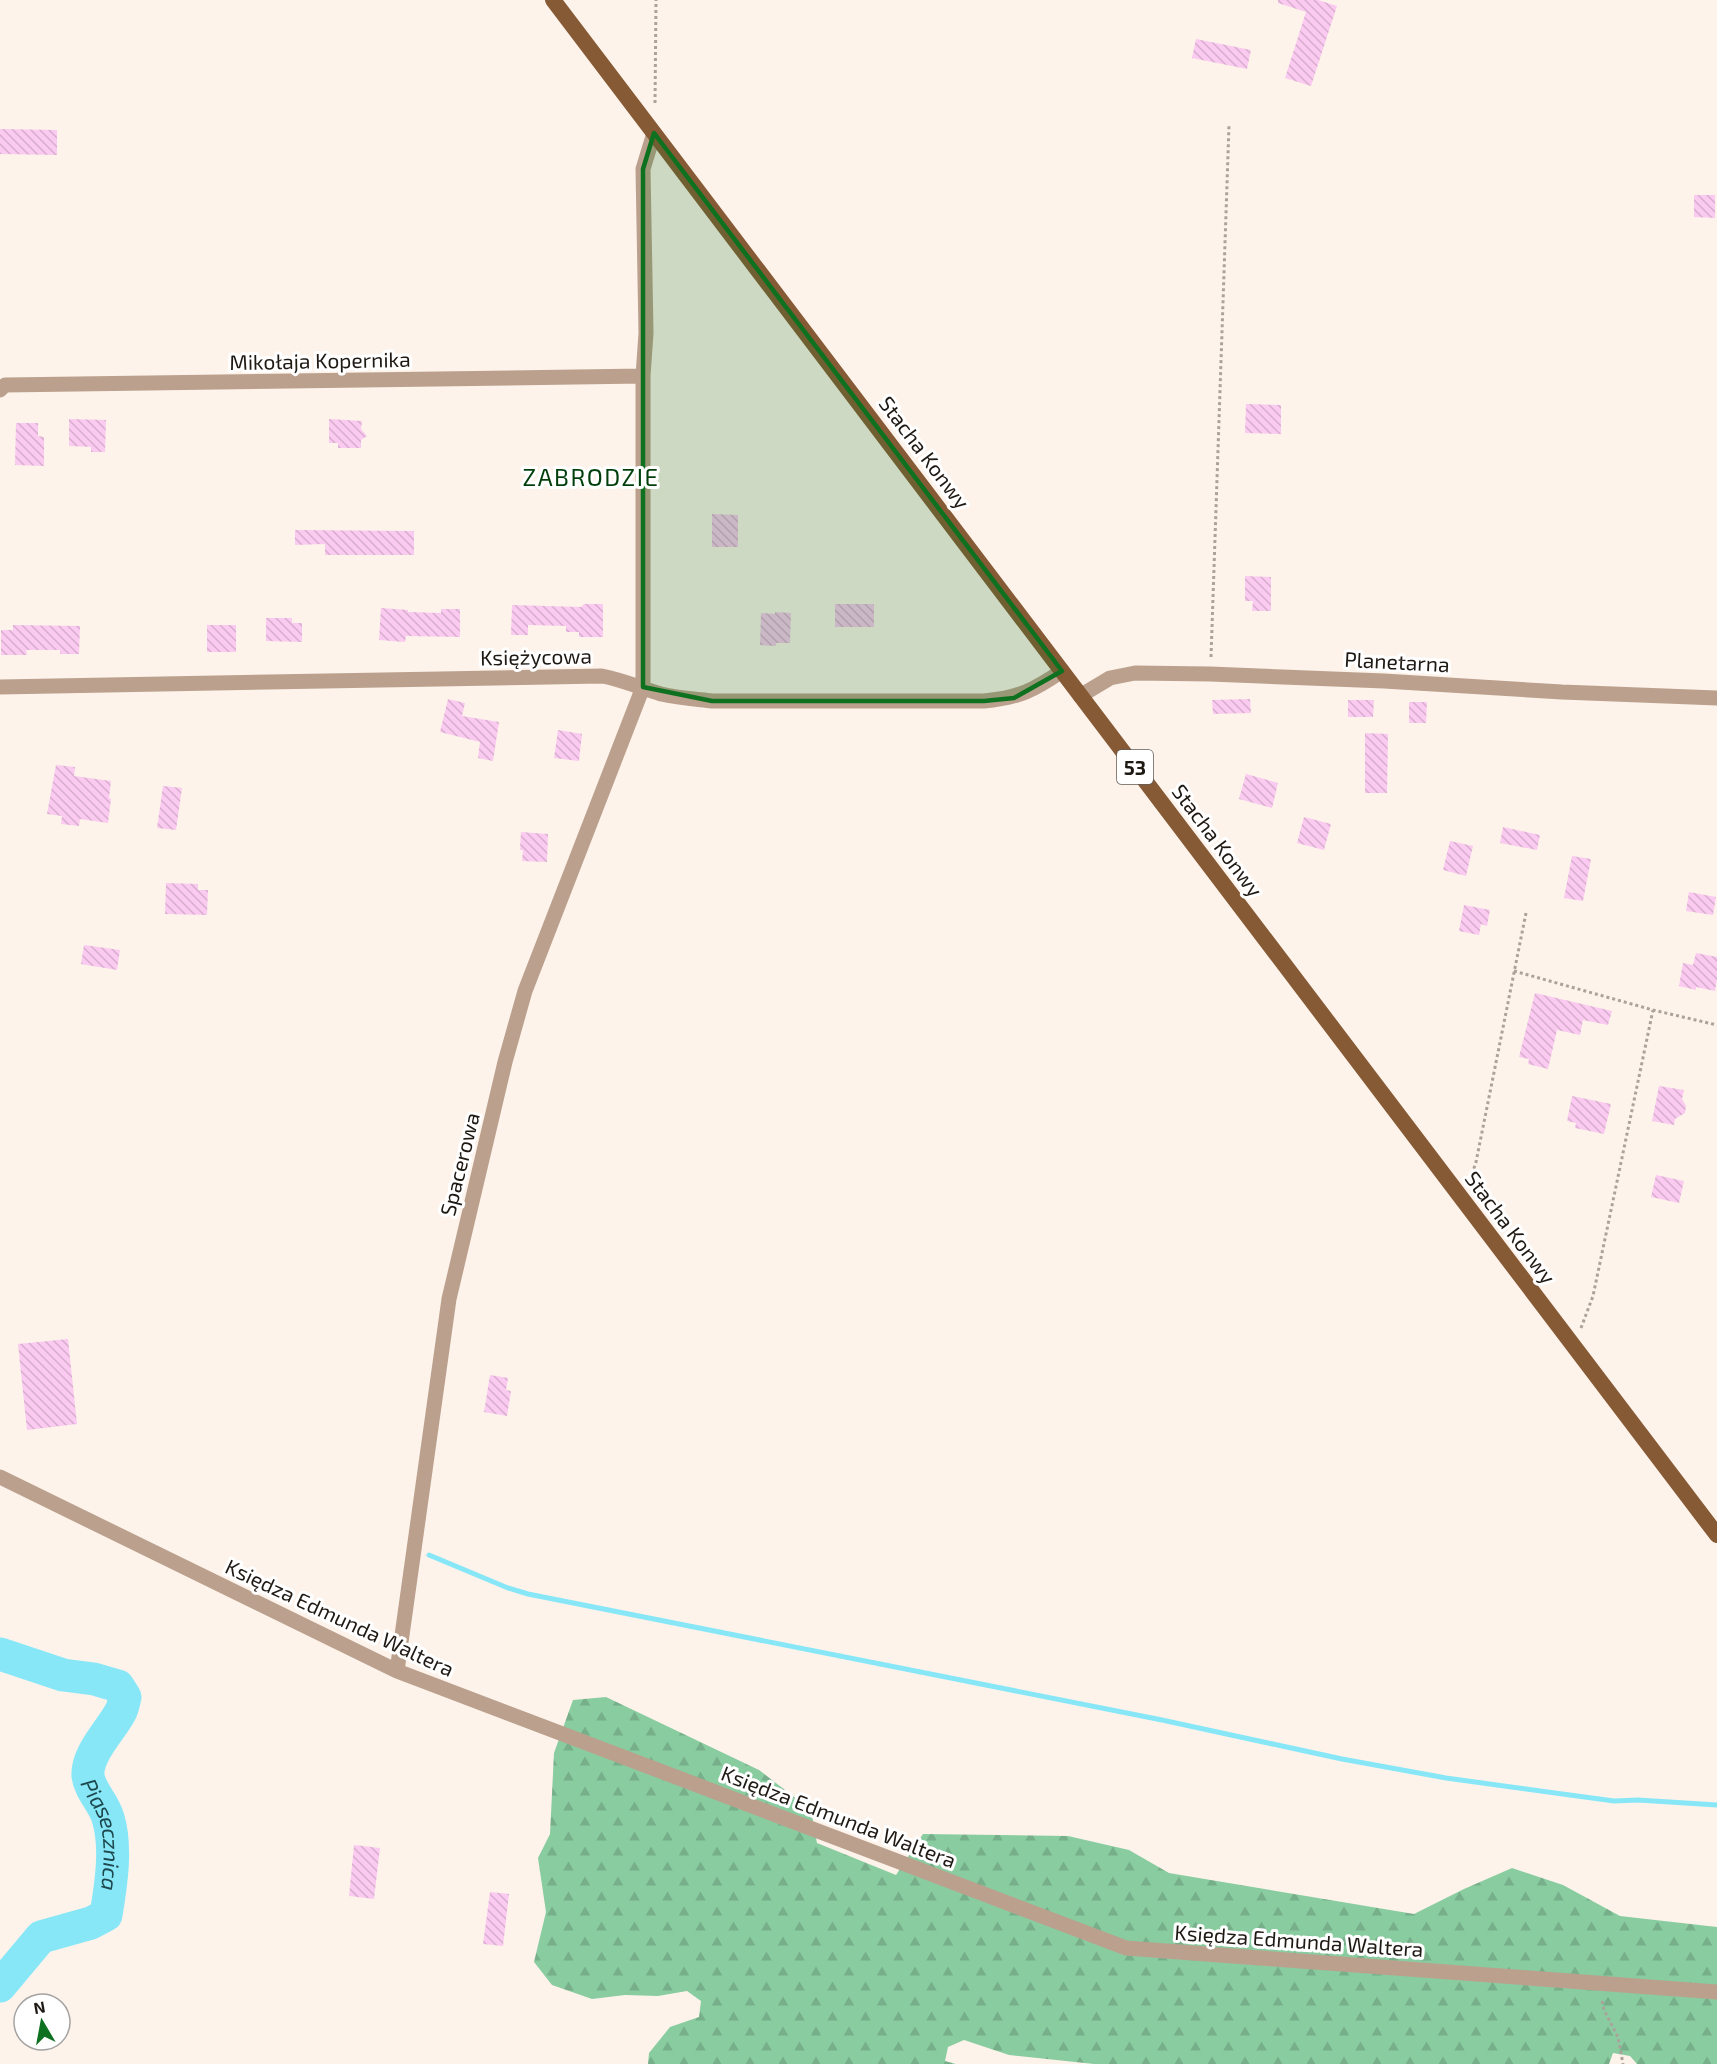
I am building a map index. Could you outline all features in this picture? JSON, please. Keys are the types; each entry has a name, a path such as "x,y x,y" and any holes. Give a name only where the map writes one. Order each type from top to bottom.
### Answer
{"main road":[{"name":"Stacha Konwy","path":"553,0 1717,1535"}],"street":[{"path":"643,687 643,376 646,333 643,169 654,133"},
{"name":"Mikołaja Kopernika","path":"0,390 5,385 643,376"},
{"name":"Księżycowa","path":"0,687 602,676 623,680 680,698 712,701 984,701 1014,698 1040,686 1062,671"},
{"name":"Planetarna","path":"1080,696 1110,678 1135,673 1210,674 1717,698"},
{"name":"Spacerowa","path":"397,1671 450,1299 505,1062 525,991 643,687"},
{"name":"Księdza Edmunda Waltera","path":"0,1477 397,1671 1126,1948 1717,1992"}],"path":[{"path":"654,133 656,0"},
{"path":"1210,674 1229,125"},
{"path":"1461,1198 1476,1162 1526,913"},
{"path":"1514,971 1653,1010 1717,1025"},
{"path":"1574,1347 1593,1296 1653,1010"},
{"path":"1598,1983 1604,2010 1617,2037 1623,2064"}],"highlighted area":[{"path":"654,133 1062,671 1014,698 984,701 712,701 643,687 643,169"}],"green space":[{"path":"606,1697 759,1770 811,1810 817,1843 896,1875 923,1834 1068,1836 1129,1850 1169,1873 1414,1914 1512,1868 1563,1885 1620,1916 1717,1927 1717,2064 1637,2064 1630,2056 1613,2053 1609,2064 1094,2064 1009,2055 964,2040 948,2047 945,2061 956,2064 648,2064 649,2053 670,2027 699,2017 701,2001 687,1991 658,1996 625,1995 592,1999 552,1985 534,1962 546,1912 538,1858 550,1834 554,1753 573,1700"}],"building":[{"path":"1278,0 1318,0 1337,6 1311,86 1285,78 1306,12 1278,3"},
{"path":"1196,39 1251,50 1247,69 1192,58"},
{"path":"0,129 57,130 57,155 0,154"},
{"path":"1694,195 1715,195 1715,218 1694,217"},
{"path":"1246,404 1281,405 1281,434 1245,433"},
{"path":"69,419 106,420 105,452 91,452 91,447 69,446"},
{"path":"329,419 362,421 361,429 367,436 361,440 361,448 338,448 338,443 329,443"},
{"path":"16,423 38,423 38,436 44,437 44,466 15,465"},
{"path":"712,514 738,515 738,547 712,547"},
{"path":"295,530 414,531 414,555 325,555 325,544 295,545"},
{"path":"1245,576 1271,577 1271,611 1252,611 1253,601 1245,601"},
{"path":"584,604 603,604 603,637 579,637 579,632 566,632 566,626 528,625 528,635 511,635 512,605 581,607"},
{"path":"835,604 874,604 874,627 835,627"},
{"path":"381,608 441,613 441,609 460,609 460,637 406,636 405,642 379,640"},
{"path":"775,612 791,613 790,643 776,643 776,646 760,645 761,613 775,614"},
{"path":"266,618 292,618 292,623 302,623 302,642 266,641"},
{"path":"13,625 80,626 79,654 60,654 60,650 26,650 27,655 1,655 1,630 13,630"},
{"path":"207,625 236,625 236,652 207,652"},
{"path":"448,699 465,703 462,716 499,722 493,761 478,758 480,742 440,732"},
{"path":"1250,699 1251,713 1213,714 1212,700"},
{"path":"1348,700 1374,700 1373,717 1348,717"},
{"path":"1409,702 1427,702 1426,723 1409,723"},
{"path":"558,730 582,734 579,761 554,758"},
{"path":"1365,733 1388,734 1387,793 1365,793"},
{"path":"56,765 75,767 74,776 111,781 108,823 80,819 79,826 61,824 62,816 47,814"},
{"path":"1246,774 1278,783 1272,808 1239,799"},
{"path":"163,786 182,788 176,830 157,828"},
{"path":"1304,817 1331,824 1324,850 1297,843"},
{"path":"1503,827 1540,835 1537,850 1500,843"},
{"path":"521,832 548,834 547,862 522,861"},
{"path":"1450,841 1473,846 1466,876 1443,870"},
{"path":"1572,856 1591,859 1583,901 1564,898"},
{"path":"166,883 198,884 198,890 208,890 207,915 165,914"},
{"path":"1689,892 1716,897 1713,915 1686,911"},
{"path":"1464,905 1490,910 1487,926 1481,924 1479,935 1459,931"},
{"path":"84,945 120,950 117,970 81,964"},
{"path":"1696,953 1717,957 1715,991 1679,986 1683,963 1693,965"},
{"path":"1535,993 1612,1011 1608,1025 1583,1020 1580,1035 1557,1030 1548,1069 1528,1064 1529,1059 1519,1057"},
{"path":"1659,1086 1684,1090 1682,1099 1686,1106 1685,1113 1675,1119 1674,1125 1652,1121"},
{"path":"1572,1096 1611,1104 1604,1134 1575,1128 1576,1123 1567,1121"},
{"path":"1656,1175 1684,1181 1679,1203 1651,1197"},
{"path":"68,1339 77,1424 27,1430 18,1344"},
{"path":"490,1375 508,1378 506,1390 511,1391 507,1416 484,1412"},
{"path":"354,1845 380,1848 374,1899 349,1896"},
{"path":"490,1892 509,1894 503,1946 483,1944"}],"waterway":[{"path":"429,1555 528,1594 1162,1720 1342,1759 1446,1778 1614,1801 1638,1800 1717,1805"},
{"name":"Piasecznica","path":"0,1654 63,1675 94,1679 118,1686 125,1697 121,1711 95,1751 88,1768 89,1781 106,1813 111,1829 113,1854 106,1915 91,1923 41,1937 0,1986"}],"district":[{"name":"ZABRODZIE","path":"591,476"}]}
